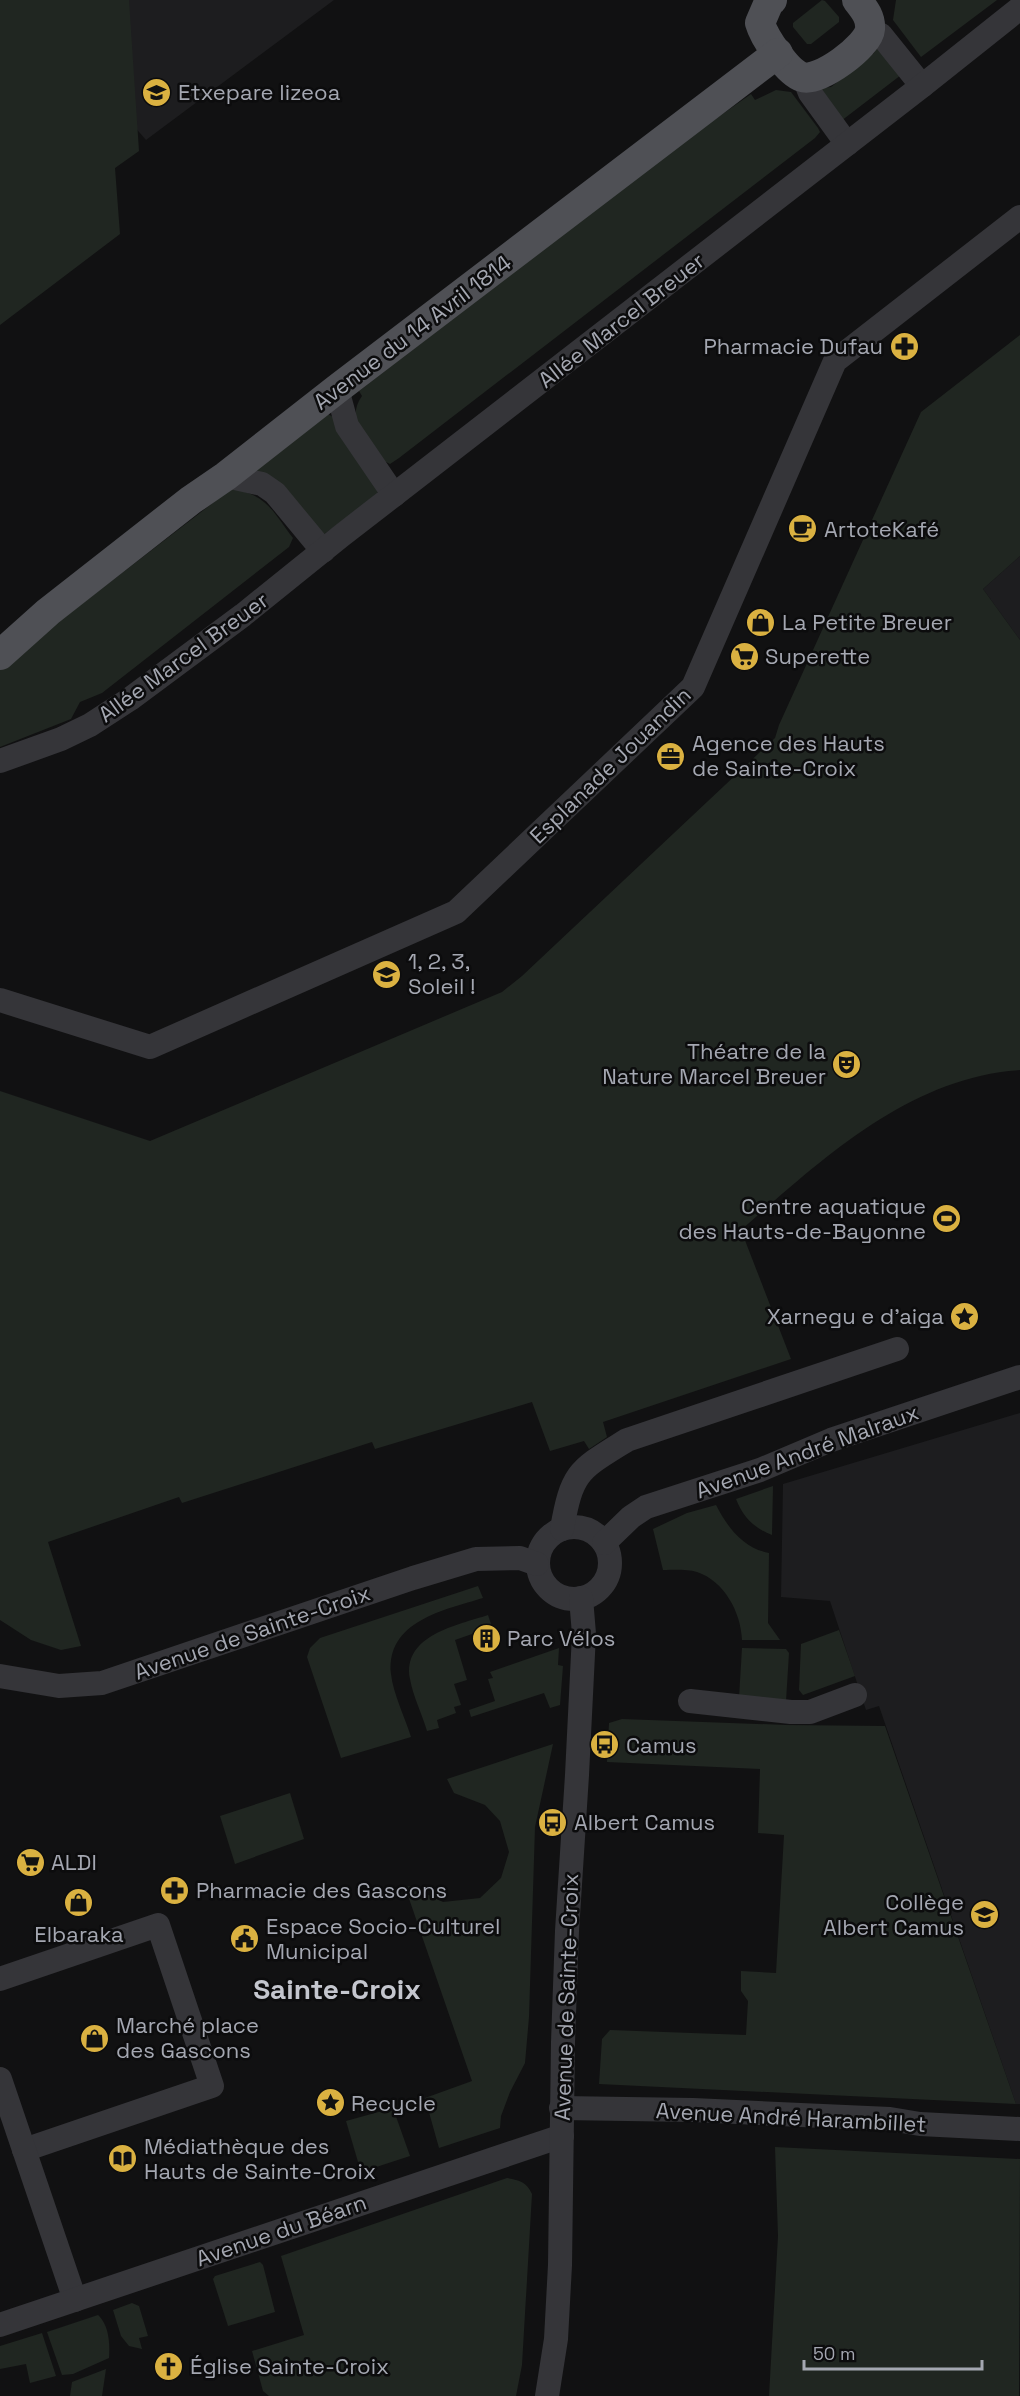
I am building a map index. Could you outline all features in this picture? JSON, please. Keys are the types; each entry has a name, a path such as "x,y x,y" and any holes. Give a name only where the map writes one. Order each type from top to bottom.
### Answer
{"main road":[{"path":"772,0 760,23 763,34 792,72 804,78 821,75 865,44 870,30 867,14 857,0"},
{"name":"Avenue du 14 Avril 1814","path":"0,655 48,612 191,500 226,476 778,53"},
{"name":"Avenue du 14 Avril 1814","path":"0,640 48,612"}],"street":[{"name":"Allée Marcel Breuer","path":"0,760 61,739 90,725 201,647 1020,8"},
{"path":"870,30 880,35 922,86"},
{"path":"804,78 810,93 847,144"},
{"name":"Esplanade Jouandin","path":"0,1000 150,1047 456,912 693,687 835,361 1020,217"},
{"path":"337,389 347,426 394,495"},
{"path":"226,476 262,483 275,493 323,551"},
{"path":"561,1528 568,1495 577,1476 589,1464 627,1440 897,1349"},
{"name":"Avenue André Malraux","path":"604,1543 631,1517 646,1507 760,1470 831,1440 1020,1377"},
{"path":"573,1526 585,1528 596,1534 604,1543 610,1557 609,1572 599,1589 581,1599 568,1599 557,1595 540,1577 537,1564 538,1553 543,1542 561,1528 573,1526"},
{"name":"Avenue de Sainte-Croix","path":"0,1676 59,1686 102,1683 476,1559 520,1558 537,1564"},
{"name":"Avenue de Sainte-Croix","path":"547,2396 556,2339 559,2276 561,2108 567,1931 578,1774 583,1646 581,1599"},
{"path":"690,1701 791,1713 810,1712 855,1695"},
{"path":"0,1979 158,1925 212,2086 24,2150"},
{"path":"0,2079 75,2300"},
{"name":"Avenue André Harambillet","path":"561,2108 693,2110 890,2119 920,2124 1020,2129"},
{"name":"Avenue du Béarn","path":"0,2325 562,2136"}],"shaded area":[{"path":"0,0 129,0 139,151 115,168 120,234 0,325"},
{"name":"Etxepare lizeoa","path":"101,0 334,0 146,140 63,44"},
{"path":"822,0 839,17 839,22 811,44 807,44 793,27 793,23"},
{"path":"896,0 997,0 921,57 893,20"},
{"path":"876,48 901,75 841,121 820,88 831,87 874,53"},
{"path":"776,90 791,92 818,128 820,132 815,138 399,458 390,464 384,461 357,422 357,405 362,396 359,391 701,129 751,94 755,100"},
{"path":"1020,335 1020,556 983,589 1020,640 1020,1070 979,1076 941,1088 904,1105 835,1150 741,1230 791,1359 603,1422 607,1437 589,1449 584,1441 550,1451 532,1402 375,1449 372,1442 182,1503 179,1497 48,1542 81,1646 61,1650 31,1640 0,1620 0,1091 150,1141 502,992 522,976 775,738 921,412"},
{"path":"328,414 333,417 378,491 376,496 323,535 255,470"},
{"path":"231,489 253,495 274,512 293,538 289,547 102,693 80,702 71,719 0,747 0,667"},
{"path":"1020,556 1020,640 983,589"},
{"name":"Collège Albert Camus","path":"1020,1413 1020,2104 1016,2104 879,1706 866,1710 830,1601 781,1597 783,1484"},
{"path":"773,1486 772,1535 750,1521 736,1499"},
{"path":"716,1505 737,1536 751,1547 769,1553 768,1623 780,1640 742,1640 734,1609 723,1590 715,1582 693,1571 663,1570 653,1529 687,1513"},
{"path":"478,1586 483,1598 435,1613 408,1630 398,1641 392,1656 391,1674 411,1737 341,1758 307,1657 310,1648 320,1638"},
{"path":"488,1615 492,1627 455,1640 467,1680 454,1684 461,1705 454,1707 456,1713 437,1720 439,1728 427,1731 410,1679 410,1664 415,1652 423,1642 435,1634"},
{"path":"839,1630 855,1676 803,1695 799,1690 801,1644"},
{"path":"559,1648 558,1665 563,1666 560,1705 550,1708 544,1693 471,1717 469,1710 495,1701 488,1679 493,1678 490,1672"},
{"path":"742,1648 786,1649 789,1653 786,1701 739,1698"},
{"path":"622,1719 885,1726 1016,2104 599,2084 602,2039 610,2030 746,2035 748,2001 741,1991 741,1971 776,1973 784,1835 758,1833 760,1769 607,1762 609,1723"},
{"path":"553,1744 535,1827 529,2017 525,2063 510,2092 501,2116 500,2128 439,2148 425,2098 472,2081 405,1887 410,1886 443,1902 480,1898 501,1878 509,1852 500,1821 485,1805 454,1793 447,1779"},
{"path":"290,1793 304,1839 235,1864 220,1816"},
{"path":"393,2108 410,2156 361,2172 346,2121"},
{"path":"775,2147 1020,2159 1019,2396 769,2396 778,2236"},
{"path":"507,2178 522,2182 532,2194 522,2365 516,2396 269,2396 263,2391 252,2351 304,2335 281,2256"},
{"path":"260,2262 263,2265 275,2312 228,2326 213,2279 215,2276"},
{"path":"132,2303 139,2306 148,2336 139,2338 142,2349 129,2346 121,2336 113,2310"},
{"path":"98,2315 107,2329 109,2358 73,2374 62,2375 47,2332"},
{"path":"42,2333 56,2376 30,2383 26,2364 0,2369 0,2346"},
{"path":"106,2369 102,2396 70,2396 72,2382"}],"place":[{"name":"Etxepare lizeoa","path":"157,92"},
{"name":"Pharmacie Dufau","path":"904,346"},
{"name":"ArtoteKafé","path":"803,529"},
{"name":"La Petite Breuer","path":"761,622"},
{"name":"Superette","path":"744,656"},
{"name":"Agence des Hauts de Sainte-Croix","path":"671,756"},
{"name":"1, 2, 3, Soleil !","path":"387,974"},
{"name":"Théatre de la Nature Marcel Breuer","path":"847,1064"},
{"name":"Centre aquatique des Hauts-de-Bayonne","path":"947,1219"},
{"name":"Xarnegu e d’aiga","path":"965,1316"},
{"name":"Parc Vélos","path":"486,1638"},
{"name":"Camus","path":"605,1745"},
{"name":"Albert Camus","path":"553,1822"},
{"name":"ALDI","path":"30,1862"},
{"name":"Pharmacie des Gascons","path":"175,1890"},
{"name":"Elbaraka","path":"79,1902"},
{"name":"Collège Albert Camus","path":"985,1915"},
{"name":"Espace Socio-Culturel Municipal","path":"245,1939"},
{"name":"Marché place des Gascons","path":"95,2038"},
{"name":"Recycle","path":"330,2103"},
{"name":"Médiathèque des Hauts de Sainte-Croix","path":"123,2159"},
{"name":"Église Sainte-Croix","path":"169,2366"}],"district":[{"name":"Sainte-Croix","path":"337,1989"}]}
